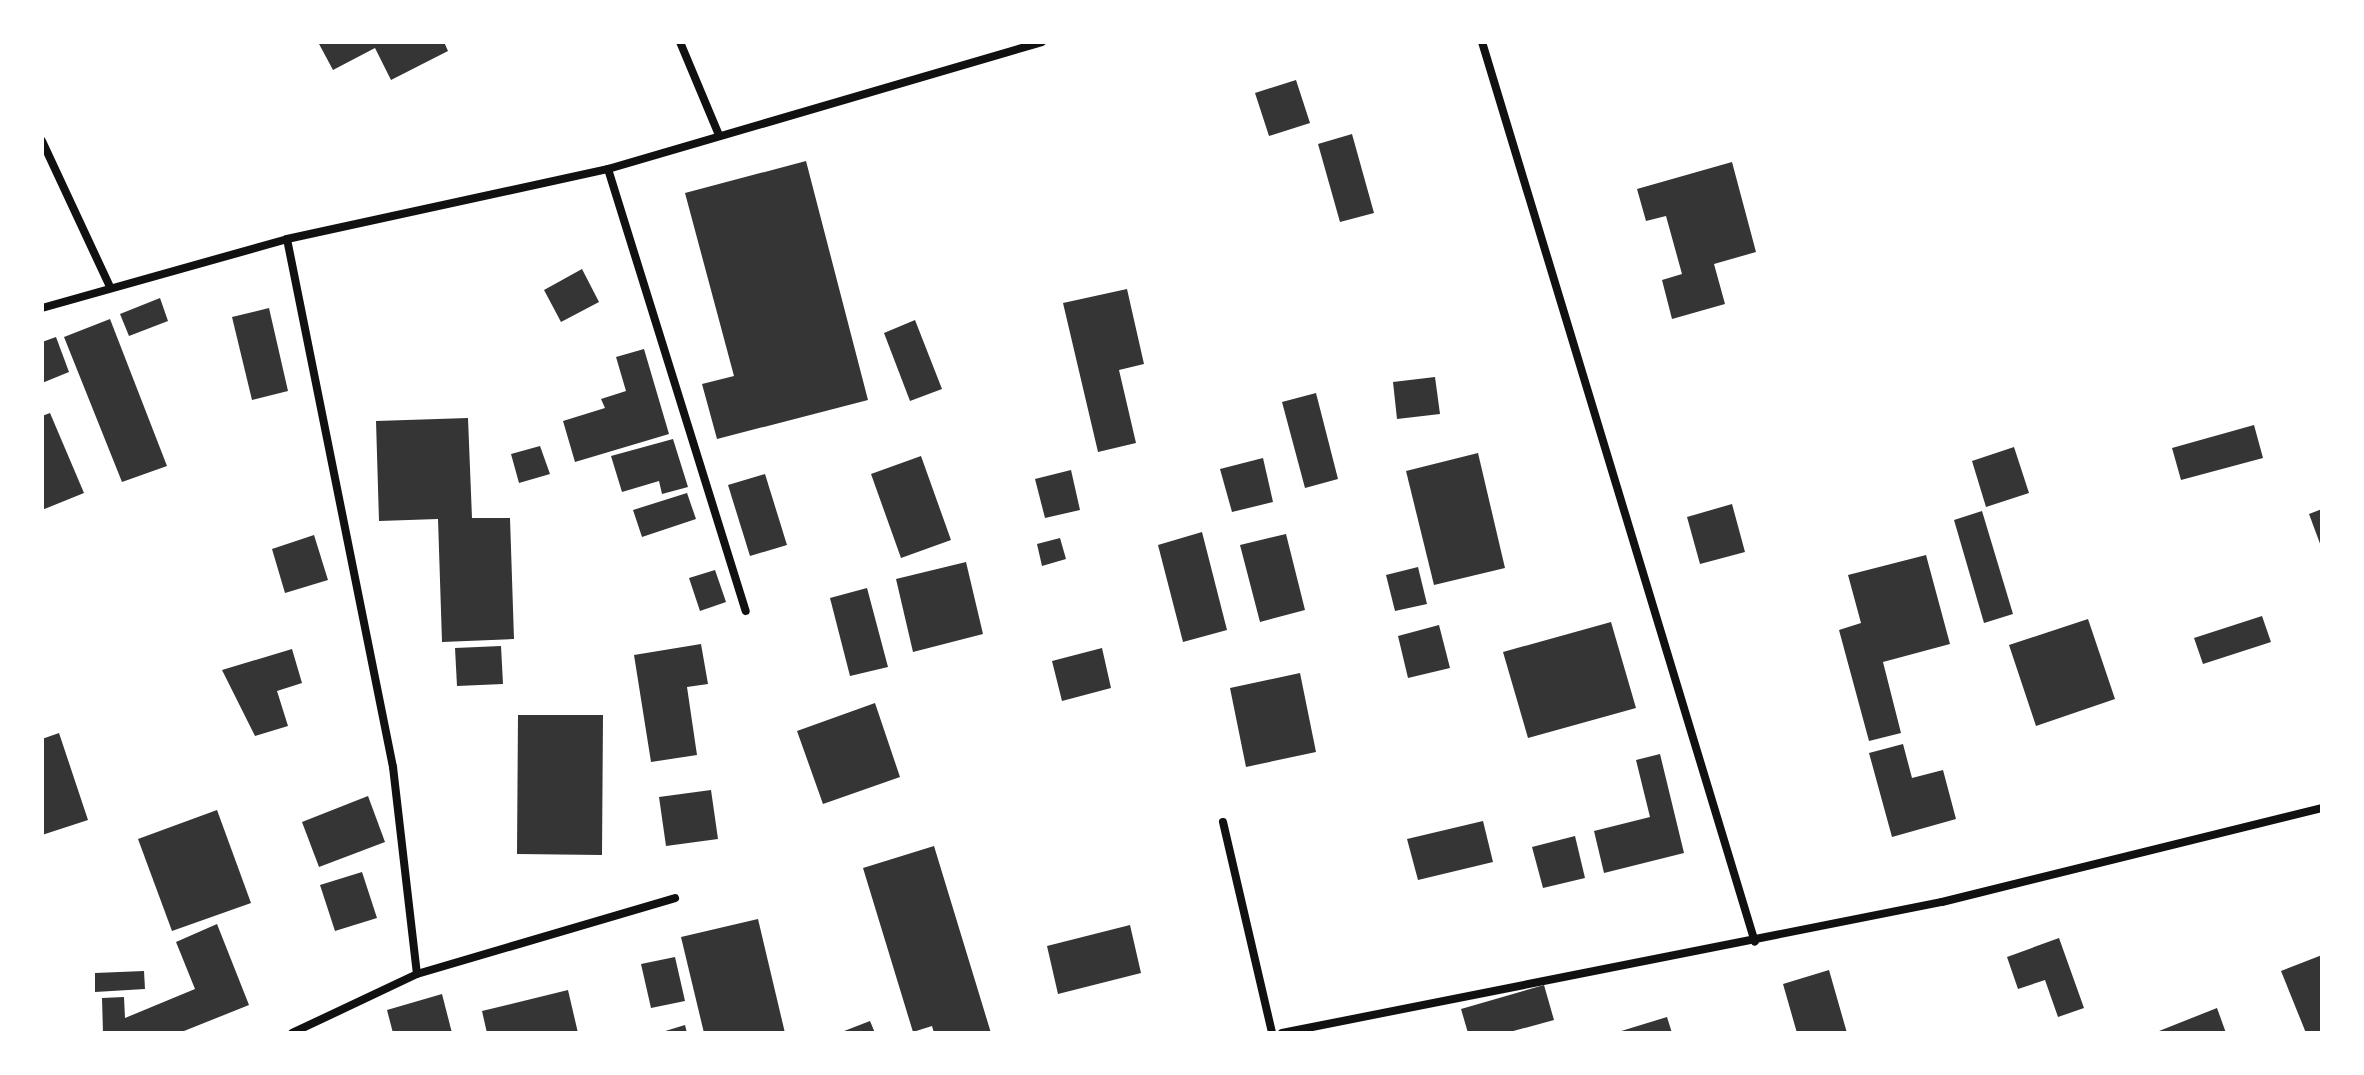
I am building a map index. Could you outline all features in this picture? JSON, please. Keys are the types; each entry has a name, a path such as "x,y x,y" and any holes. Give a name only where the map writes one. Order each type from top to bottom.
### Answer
{"street":[{"path":"680,42 718,133"},
{"path":"42,308 287,239 608,169 718,133 1042,42"},
{"path":"1482,42 1755,942"},
{"path":"42,141 110,287"},
{"path":"608,169 746,611"},
{"path":"287,239 393,767 417,974"},
{"path":"1282,1033 1755,942 2322,808"},
{"path":"1223,822 1272,1033"},
{"path":"292,1033 417,974 675,898"}],"building":[{"path":"318,42 444,42 448,51 391,80 375,48 333,70"},
{"path":"1296,80 1310,123 1269,136 1255,93"},
{"path":"1352,134 1374,213 1340,222 1318,144"},
{"path":"806,161 868,400 717,439 702,384 734,376 685,193"},
{"path":"1732,162 1756,252 1714,264 1725,304 1672,319 1662,280 1682,274 1666,216 1646,221 1637,189"},
{"path":"582,269 599,302 561,322 544,290"},
{"path":"1127,289 1144,364 1119,370 1136,443 1098,452 1063,303"},
{"path":"160,298 168,321 129,336 120,314"},
{"path":"269,308 288,391 252,400 232,317"},
{"path":"110,319 167,466 122,482 64,337"},
{"path":"915,320 942,389 910,401 884,333"},
{"path":"56,337 69,372 42,383 42,342"},
{"path":"644,349 669,434 575,462 563,421 605,408 601,399 626,391 616,357"},
{"path":"1435,377 1440,414 1397,419 1393,382"},
{"path":"1316,393 1338,479 1305,488 1282,402"},
{"path":"50,413 84,493 42,510 42,416"},
{"path":"468,418 472,518 510,518 514,639 442,642 438,519 379,521 376,421"},
{"path":"2254,425 2263,458 2181,480 2172,448"},
{"path":"673,439 688,487 662,494 659,481 622,492 611,456"},
{"path":"540,446 550,474 519,483 511,454"},
{"path":"2014,447 2029,493 1986,507 1972,461"},
{"path":"1478,453 1505,568 1434,585 1406,471"},
{"path":"921,456 951,540 901,558 871,474"},
{"path":"1263,458 1273,502 1232,512 1220,469"},
{"path":"1071,470 1080,510 1045,518 1035,479"},
{"path":"765,474 787,545 750,556 728,485"},
{"path":"687,493 696,519 642,537 633,510"},
{"path":"1732,504 1745,552 1700,564 1687,517"},
{"path":"2322,509 2322,549 2309,514"},
{"path":"1982,511 2013,614 1984,623 1954,520"},
{"path":"1202,532 1227,630 1183,642 1158,545"},
{"path":"1286,534 1305,610 1260,622 1240,545"},
{"path":"314,535 328,580 285,593 272,549"},
{"path":"1060,538 1066,559 1042,566 1037,544"},
{"path":"1926,555 1950,644 1883,662 1901,733 1869,741 1839,630 1861,623 1848,575"},
{"path":"966,562 983,634 913,652 896,579"},
{"path":"1418,567 1427,604 1395,611 1386,575"},
{"path":"715,570 726,602 700,611 689,578"},
{"path":"867,588 888,667 850,676 830,598"},
{"path":"2262,616 2271,642 2203,664 2194,638"},
{"path":"2088,619 2115,699 2036,726 2009,645"},
{"path":"1611,622 1636,708 1528,738 1503,652"},
{"path":"1439,625 1450,668 1408,678 1398,636"},
{"path":"701,644 708,684 687,687 697,755 651,762 634,655"},
{"path":"501,646 503,684 457,686 455,648"},
{"path":"1102,648 1111,688 1062,701 1052,661"},
{"path":"292,649 302,683 277,691 288,726 255,736 222,670"},
{"path":"1300,673 1316,752 1246,767 1230,688"},
{"path":"875,703 900,777 823,804 797,731"},
{"path":"518,715 603,715 602,855 517,854"},
{"path":"59,733 88,820 42,835 42,739"},
{"path":"1903,744 1912,778 1943,770 1956,819 1892,837 1869,753"},
{"path":"1660,754 1684,853 1604,873 1594,831 1650,817 1636,760"},
{"path":"711,790 718,839 666,846 659,797"},
{"path":"368,796 385,842 319,867 302,822"},
{"path":"217,810 251,903 172,931 138,839"},
{"path":"1483,821 1493,862 1418,880 1407,839"},
{"path":"1575,836 1585,878 1543,888 1532,847"},
{"path":"934,846 991,1033 934,1033 932,1026 913,1032 863,868"},
{"path":"362,872 377,918 335,931 320,885"},
{"path":"758,919 785,1033 704,1033 681,937"},
{"path":"217,924 249,1005 179,1033 103,1033 102,998 124,997 125,1018 195,989 176,942"},
{"path":"1130,925 1141,973 1058,994 1047,946"},
{"path":"2059,938 2084,1008 2058,1017 2045,980 2018,989 2007,957"},
{"path":"2322,955 2322,1033 2306,1033 2281,971"},
{"path":"675,957 685,1001 651,1008 641,964"},
{"path":"1829,970 1847,1033 1797,1033 1783,984"},
{"path":"144,971 145,989 95,992 95,973"},
{"path":"1544,985 1554,1020 1506,1033 1468,1033 1461,1009"},
{"path":"568,990 578,1033 487,1033 482,1011"},
{"path":"442,994 452,1033 393,1033 387,1010"},
{"path":"2217,1008 2226,1033 2154,1033"},
{"path":"1667,1017 1672,1033 1618,1033 1618,1032"},
{"path":"870,1021 875,1033 839,1033"},
{"path":"685,1025 687,1033 662,1033 662,1032"}]}
